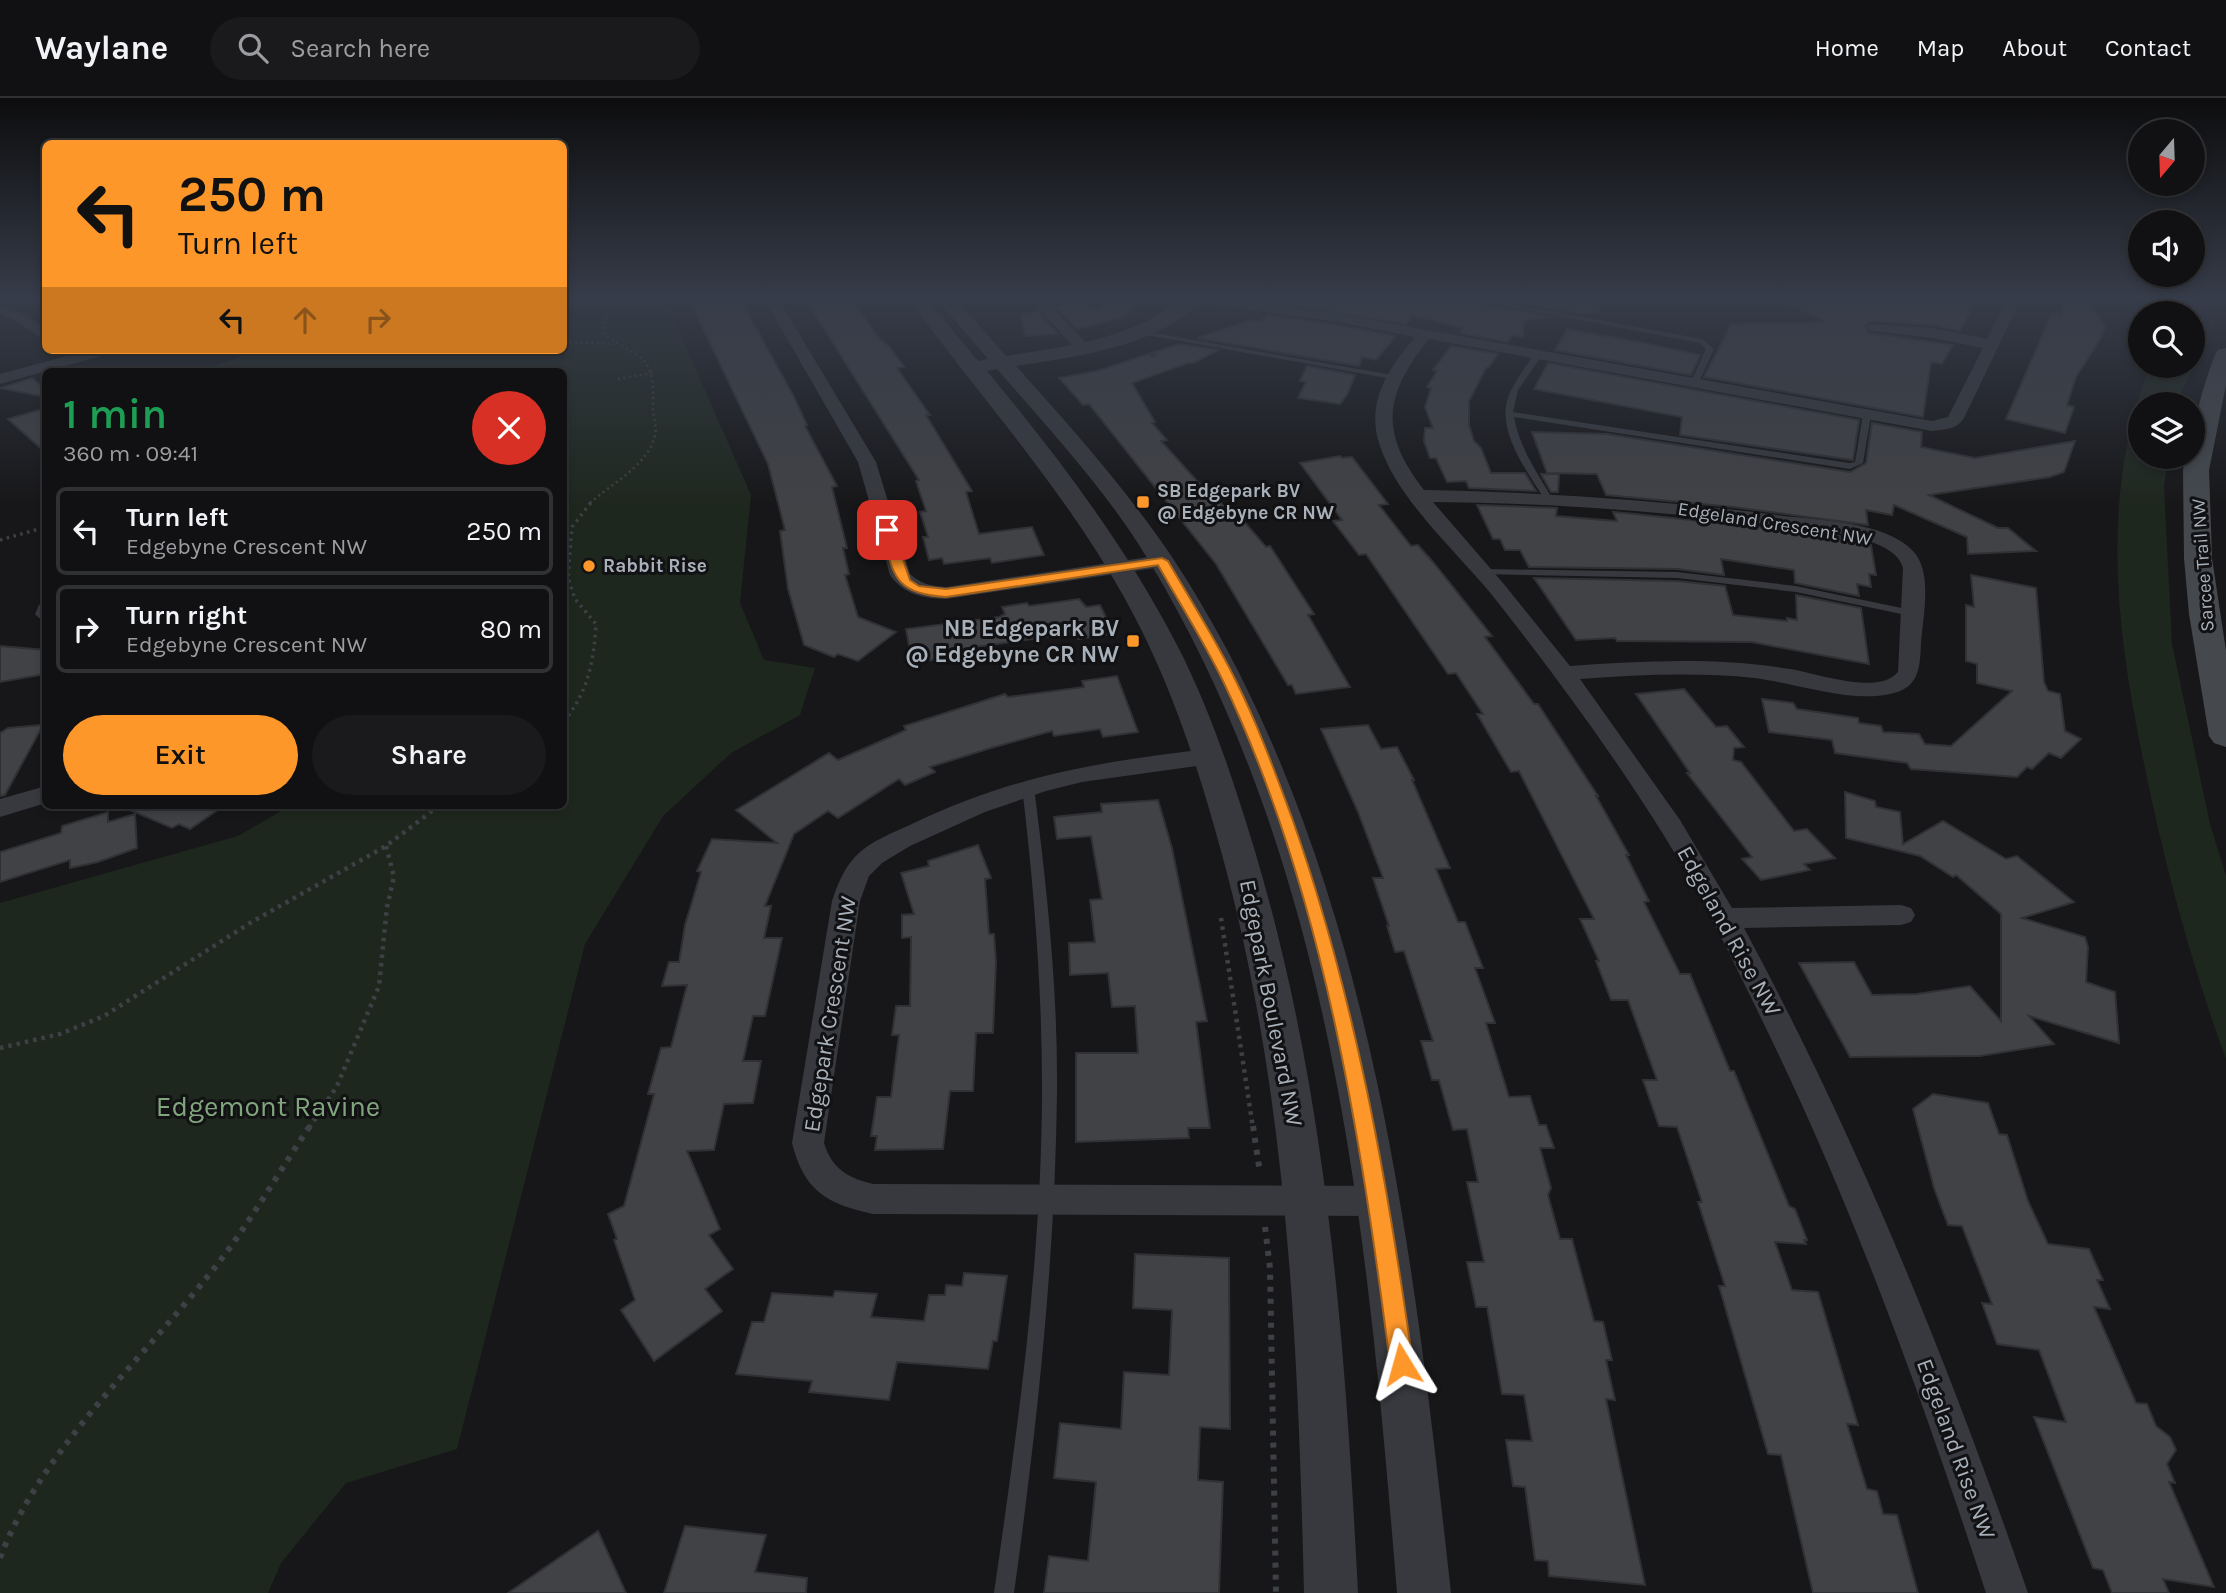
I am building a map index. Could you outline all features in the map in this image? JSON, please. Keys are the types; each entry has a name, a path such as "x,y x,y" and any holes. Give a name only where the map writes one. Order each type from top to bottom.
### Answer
{"main road":[{"name":"Sarcee Trail NW","path":"2222,367 2211,395 2196,470 2198,558 2204,614 2226,736"}],"street":[{"path":"0,379 33,367"},
{"path":"811,367 867,463 900,575 905,583 915,589 946,593 1162,561"},
{"name":"Edgepark Boulevard NW","path":"987,367 1120,567 1164,647 1209,757 1244,865 1266,953 1285,1056 1306,1201 1324,1408 1331,1593"},
{"name":"Edgepark Boulevard NW","path":"988,367 1120,501 1162,561 1229,681 1264,761 1304,875 1336,992 1380,1201 1405,1392 1424,1593"},
{"name":"Edgeland Rise NW","path":"1400,367 1386,390 1382,422 1390,452 1420,496 1566,673 1667,820 1725,918 1797,1057 1874,1229 1967,1471 2007,1593"},
{"path":"1602,367 1932,426 1952,423 1981,367"},
{"name":"Edgeland Crescent NW","path":"1420,496 1548,498 1685,509 1869,535 1902,550 1915,568 1909,672 1903,682 1888,688 1866,689 1776,674 1689,668 1566,673"},
{"name":"Edgepark Crescent NW","path":"1209,757 1130,765 1028,787 936,823 880,851 862,865 852,882 846,901 808,1143 812,1161 830,1185 851,1195 873,1199 1380,1201"},
{"path":"0,807 42,795"},
{"path":"1725,918 1901,915"}],"lane":[{"path":"1334,367 1392,377"},
{"path":"1530,367 1515,390 1510,403 1510,414 1516,444 1548,498"},
{"path":"1695,384 1702,367"},
{"path":"1510,414 1850,466 1859,463 1867,415"},
{"path":"1484,572 1677,575 1796,589 1911,612"},
{"path":"1004,1593 1023,1466 1041,1305 1047,1199 1049,1001 1037,850 1028,787"}],"path":[{"path":"567,716 587,685 596,658 596,624 569,593 568,569 573,526 653,444 656,435 652,373 648,367"},
{"path":"618,379 652,373"},
{"path":"0,540 42,528"},
{"path":"0,1048 60,1034 104,1016 250,923 386,846 435,809"},
{"path":"0,1558 6,1542 56,1455 211,1274 337,1086 379,986 387,907 394,877 386,846"},
{"path":"1217,905 1256,1139 1263,1200 1270,1282 1276,1593"}],"green space":[{"name":"Edgemont Ravine","path":"695,367 751,495 740,603 764,660 815,668 800,715 731,753 663,816 585,944 457,1449 346,1483 281,1563 268,1593 0,1593 0,903 238,836 284,809 567,809 567,368 207,368"},
{"path":"2146,378 2188,378 2181,392 2142,392"},
{"path":"2128,444 2128,469 2166,469 2164,487 2172,644 2210,824 2226,876 2226,1059 2171,882 2136,722 2121,619 2118,568 2118,518"}],"building":[{"path":"721,367 777,367 837,486 832,487 847,548 843,548 849,574 845,575 858,617 896,632 858,661 838,654 834,657 804,645 788,589 780,531 785,530 768,464"},
{"path":"848,367 904,367 897,368 930,415 926,415 972,491 966,492 979,534 1032,527 1044,555 992,563 990,558 944,564 942,558 929,560 923,537 928,537 920,512 926,511 916,481 919,480"},
{"path":"1110,367 1177,367 1132,383 1155,422 1152,423 1167,440 1161,441 1215,501 1218,500 1237,521 1243,520 1266,547 1270,546 1314,614 1308,615 1350,687 1296,694 1292,685 1288,685 1216,564 1089,404 1083,405 1059,378"},
{"path":"1307,367 1355,375 1340,404 1298,398 1306,382 1300,381"},
{"path":"1435,367 1489,367 1469,401 1469,425 1474,441 1481,448 1491,473 1525,473 1536,491 1469,488 1466,481 1447,482 1436,458 1430,458 1424,441 1425,428 1433,428 1425,407 1431,388 1427,387 1437,371 1433,370"},
{"path":"1546,367 1569,367 1859,420 1853,460 1680,435 1682,417 1534,389"},
{"path":"1646,367 1695,367 1691,375"},
{"path":"1709,367 1930,367 1923,417 1704,377"},
{"path":"2029,367 2083,367 2076,377 2067,405 2074,407 2065,433 2006,419"},
{"path":"32,378 42,386 42,396 0,388"},
{"path":"42,409 42,449 8,419"},
{"path":"1872,423 1922,432 1921,447 1975,458 2075,441 2064,472 2050,477 1929,495 1998,528 2008,528 2036,551 1968,554 1967,537 1894,505 1892,515 1866,510 1868,525 1733,507 1606,495 1597,474 1547,473 1532,432 1607,434 1850,472 1866,463"},
{"path":"1340,456 1352,457 1388,504 1379,505 1411,546 1418,545 1433,562 1492,636 1485,637 1534,704 1538,704 1598,796 1629,855 1626,855 1649,901 1644,902 1680,974 1690,974 1730,1071 1734,1071 1789,1206 1795,1209 1807,1240 1804,1240 1806,1244 1775,1242 1792,1290 1818,1292 1858,1425 1847,1424 1867,1489 1877,1491 1883,1514 1897,1515 1918,1593 1813,1593 1781,1455 1768,1454 1719,1286 1725,1286 1698,1202 1702,1202 1677,1127 1659,1126 1643,1080 1657,1080 1628,1000 1611,1000 1596,961 1599,961 1580,919 1594,919 1519,771 1511,772 1477,714 1483,714 1456,673 1448,674 1366,554 1359,555 1333,521 1342,520 1300,463"},
{"path":"1541,474 1559,474 1558,492 1551,492"},
{"path":"1477,505 1557,508 1556,516 1617,521 1613,512 1839,536 1871,545 1876,575 1869,574 1871,587 1857,584 1859,596 1795,583 1794,570 1721,559 1724,575 1677,569 1529,567 1520,550 1505,550 1500,539 1493,539"},
{"path":"1971,575 2036,588 2044,682 2048,691 2060,694 2065,731 2081,739 2061,758 2049,753 2032,769 2027,767 2017,777 1911,769 1907,763 1835,753 1832,740 1769,732 1762,699 1793,703 1797,709 1858,718 1859,723 1881,726 1883,732 1919,734 1925,744 1951,746 2012,691 1977,683 1977,664 1966,661 1966,605 1974,607"},
{"path":"1534,578 1677,581 1725,586 1733,615 1787,621 1787,618 1797,620 1796,595 1861,608 1869,664 1751,642 1617,641 1615,638 1576,640"},
{"path":"1079,599 1086,607 1100,605 1114,634 1078,639 1075,633 940,652 942,659 912,662 906,629 999,617 1005,614 1002,607"},
{"path":"0,646 42,650 42,675 0,682"},
{"path":"1117,676 1138,732 1103,737 1100,729 1054,736 1052,731 991,748 930,767 935,772 905,785 899,779 838,818 828,811 794,834 765,906 771,906 764,938 782,938 765,1016 753,1016 743,1061 761,1061 753,1103 724,1104 714,1150 687,1151 720,1229 709,1235 733,1269 705,1289 722,1311 654,1361 621,1310 635,1300 608,1214 624,1206 654,1094 648,1094 661,1048 671,1047 687,985 662,986 669,962 679,962 685,925 701,872 697,871 712,839 777,843 736,810 829,753 838,760 906,730 904,726 1005,694 1008,697 1084,687 1082,681"},
{"path":"1684,689 1716,727 1727,726 1744,747 1734,748 1733,760 1741,762 1794,831 1807,829 1835,858 1804,864 1810,870 1761,880 1742,859 1752,857 1687,773 1690,773 1636,694"},
{"path":"42,725 5,795 0,796 0,733 8,728"},
{"path":"1368,725 1381,749 1397,747 1414,780 1450,868 1436,869 1458,922 1465,922 1483,968 1475,968 1495,1023 1486,1023 1509,1097 1530,1096 1539,1125 1546,1125 1554,1148 1540,1148 1551,1188 1548,1195 1560,1239 1572,1239 1594,1321 1603,1322 1612,1360 1606,1360 1615,1400 1606,1399 1645,1585 1549,1576 1548,1561 1535,1560 1525,1487 1513,1486 1506,1440 1532,1441 1524,1395 1502,1394 1487,1307 1476,1307 1467,1262 1484,1262 1467,1182 1478,1182 1467,1129 1453,1130 1439,1080 1432,1080 1421,1041 1433,1041 1404,951 1395,952 1387,926 1373,878 1383,878 1358,812 1321,729"},
{"path":"1845,792 1875,801 1876,807 1900,812 1903,844 1943,821 2006,859 2017,856 2074,902 2022,918 2085,937 2088,947 2086,982 2115,992 2119,1043 2029,1016 2054,1044 1980,1056 1850,1057 1799,963 1854,962 1872,995 1917,994 1970,986 2001,1021 2001,914 1956,875 1953,877 1920,856 1846,838"},
{"path":"1158,800 1172,848 1207,1021 1196,1022 1210,1128 1188,1128 1189,1138 1076,1142 1076,1053 1138,1053 1135,1006 1112,1007 1108,973 1070,975 1069,943 1095,942 1090,900 1102,899 1091,836 1057,839 1054,817 1102,812 1101,804"},
{"path":"127,809 219,809 190,829 179,824 172,828"},
{"path":"108,812 108,822 135,814 137,848 98,862 70,868 70,860 0,882 0,852 61,833 62,826"},
{"path":"978,845 991,878 985,879 989,934 994,934 996,962 993,1033 976,1033 973,1091 950,1091 943,1149 875,1150 877,1136 871,1136 877,1097 891,1097 899,1035 892,1035 896,1006 910,1006 911,937 902,938 902,915 914,914 901,873 929,866 928,861"},
{"path":"1933,1094 1988,1103 1999,1134 2007,1135 2028,1201 2048,1244 2089,1249 2103,1280 2097,1280 2110,1309 2094,1307 2136,1403 2147,1404 2156,1426 2170,1437 2176,1450 2167,1464 2175,1483 2169,1482 2214,1587 2163,1579 2169,1593 2112,1593 2103,1570 2093,1568 2034,1417 2066,1422 2039,1350 1997,1344 1982,1303 1992,1304 1962,1226 1948,1225 1934,1188 1913,1109"},
{"path":"1135,1254 1229,1258 1230,1429 1200,1427 1198,1480 1223,1482 1219,1593 1044,1593 1049,1556 1088,1561 1096,1482 1054,1478 1060,1423 1121,1429 1124,1372 1169,1375 1172,1310 1133,1308"},
{"path":"964,1273 1007,1276 997,1341 993,1341 988,1369 897,1362 889,1400 809,1392 812,1381 736,1374 752,1322 764,1322 772,1293 833,1297 835,1291 877,1294 871,1317 924,1321 929,1295 945,1295 946,1285 962,1286"},
{"path":"685,1526 766,1535 755,1572 807,1578 806,1593 664,1593"},
{"path":"598,1531 626,1593 508,1593"}],"place":[{"name":"SB Edgepark BV @ Edgebyne CR NW","path":"1143,502"},
{"name":"Rabbit Rise","path":"589,566"},
{"name":"NB Edgepark BV @ Edgebyne CR NW","path":"1133,641"}],"route":[{"path":"887,530 900,575 905,583 915,589 931,592 946,593 1162,561 1207,637 1229,681 1264,761 1304,875 1336,992 1380,1201 1402,1364"}]}
